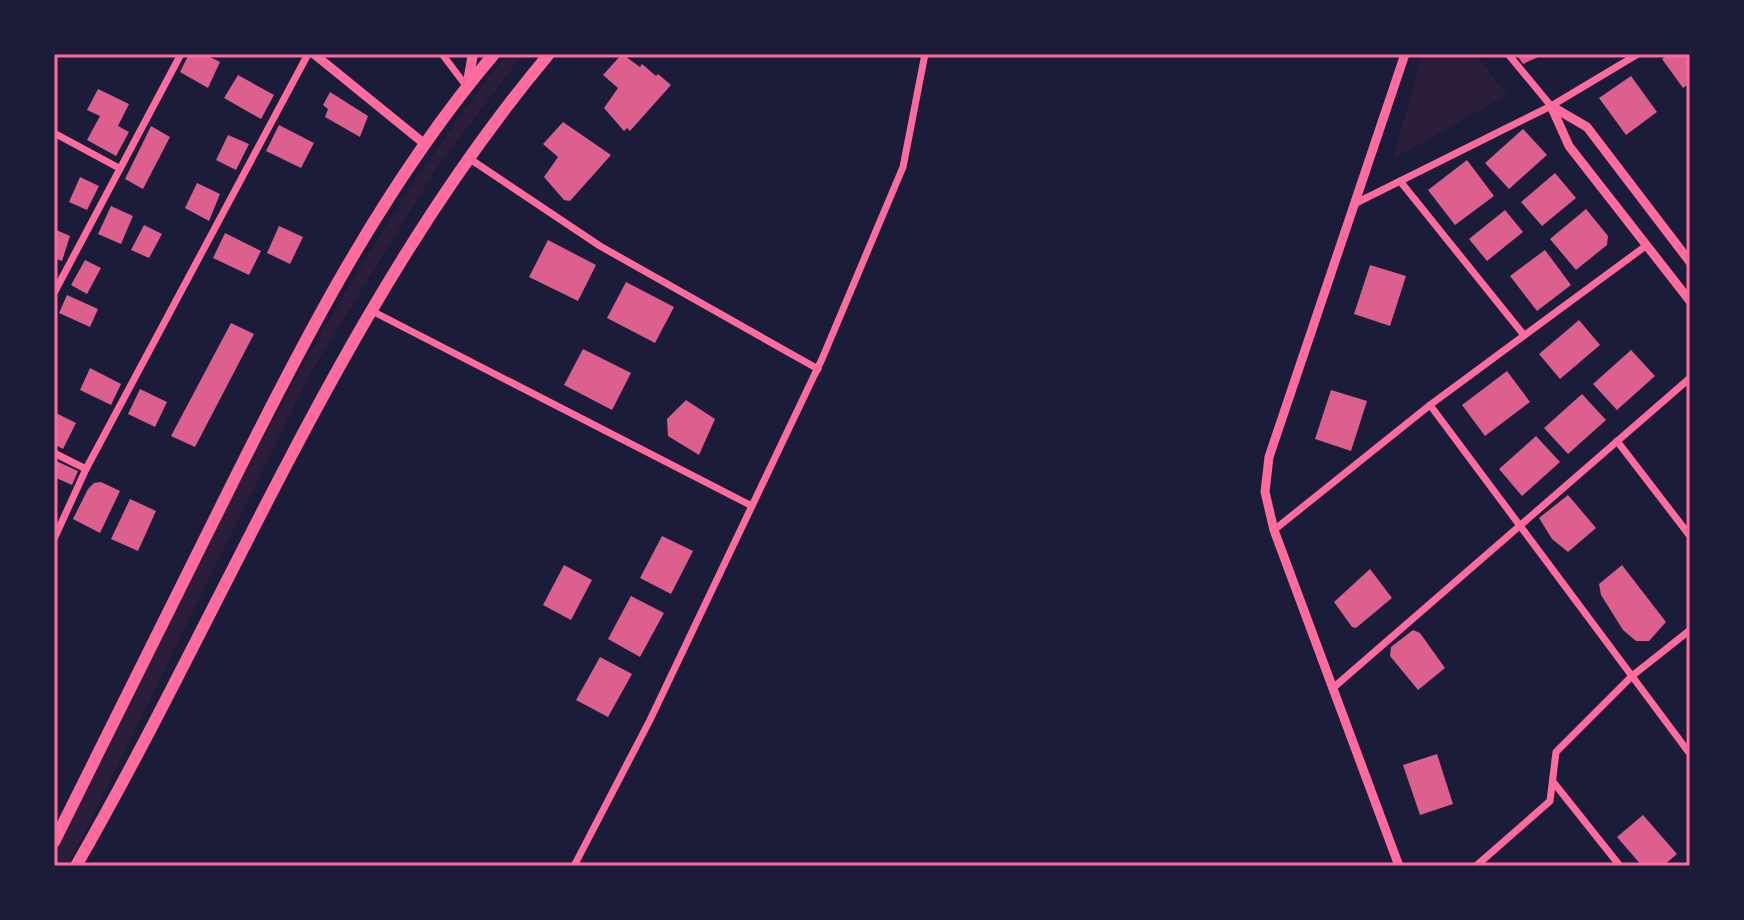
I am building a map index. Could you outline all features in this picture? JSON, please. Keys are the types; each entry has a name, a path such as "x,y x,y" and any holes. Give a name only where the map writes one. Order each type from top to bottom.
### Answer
{"highway":[{"path":"54,842 285,378 358,249 426,145 494,54"},
{"path":"76,866 128,775 312,414 467,157 549,54"}],"main road":[{"path":"467,87 473,54"}],"street":[{"path":"54,293 181,54"},
{"path":"54,539 86,469 311,54 426,145"},
{"path":"442,54 467,87"},
{"path":"574,866 650,720 818,369 903,167 925,54"},
{"path":"1399,866 1274,530 1265,492 1269,457 1405,54"},
{"path":"1508,54 1551,106 1569,146 1690,301"},
{"path":"1356,203 1551,106 1638,54"},
{"path":"1551,106 1587,127 1690,262"},
{"path":"54,133 119,168"},
{"path":"467,157 600,246 818,369"},
{"path":"1400,181 1523,334"},
{"path":"1274,530 1430,405 1647,245"},
{"path":"372,311 752,506"},
{"path":"1333,688 1690,378"},
{"path":"1430,405 1690,754"},
{"path":"1617,441 1690,536"},
{"path":"54,453 86,469"},
{"path":"1476,866 1550,801 1556,752 1632,676 1690,630"},
{"path":"1554,783 1620,866"}],"shaded area":[{"path":"507,54 523,54 438,166 310,374 68,866 54,866 54,850 209,543 318,340 376,242 439,146"},
{"path":"1422,54 1475,54 1507,95 1393,159"}],"building":[{"path":"189,54 204,54 220,62 208,88 180,72"},
{"path":"622,54 671,85 630,131 627,128 624,131 604,108 618,88 603,75"},
{"path":"1516,54 1545,54 1523,64"},
{"path":"1669,54 1690,54 1690,83 1683,88 1662,59"},
{"path":"238,75 274,95 261,119 224,98"},
{"path":"1631,76 1657,112 1626,135 1599,98"},
{"path":"98,89 129,104 118,126 129,132 116,156 87,140 100,116 87,110"},
{"path":"330,92 368,116 360,137 325,117 328,109 323,105"},
{"path":"563,122 611,155 570,201 564,200 544,177 558,157 543,144"},
{"path":"279,125 314,143 301,168 266,151"},
{"path":"151,126 170,137 143,189 125,179"},
{"path":"1523,129 1547,155 1509,189 1485,163"},
{"path":"228,135 249,144 236,170 216,160"},
{"path":"1467,160 1494,196 1455,225 1428,190"},
{"path":"1555,173 1576,198 1542,226 1521,202"},
{"path":"80,177 99,186 87,210 69,202"},
{"path":"197,183 220,194 209,221 185,208"},
{"path":"111,206 133,216 121,244 98,234"},
{"path":"1586,209 1608,236 1607,245 1576,270 1550,239"},
{"path":"1505,210 1523,232 1487,261 1469,239"},
{"path":"144,225 162,234 149,258 131,250"},
{"path":"279,226 303,237 290,264 267,253"},
{"path":"54,229 70,236 62,261 54,258"},
{"path":"225,233 261,251 249,275 213,258"},
{"path":"548,240 596,265 578,301 529,277"},
{"path":"1545,250 1571,285 1537,311 1510,276"},
{"path":"85,260 101,268 87,294 71,285"},
{"path":"1370,265 1406,276 1390,326 1354,314"},
{"path":"626,282 674,307 655,343 607,318"},
{"path":"67,295 98,309 90,327 59,313"},
{"path":"1579,320 1600,345 1560,379 1539,354"},
{"path":"231,323 254,334 195,447 171,436"},
{"path":"583,349 631,373 612,410 564,385"},
{"path":"1631,350 1655,376 1617,410 1593,384"},
{"path":"90,368 121,384 111,405 80,390"},
{"path":"1507,371 1530,402 1485,436 1462,405"},
{"path":"140,389 167,402 155,427 128,414"},
{"path":"1331,390 1367,401 1351,451 1315,439"},
{"path":"1582,394 1606,420 1568,454 1544,428"},
{"path":"686,400 715,419 699,455 668,436 667,419"},
{"path":"56,413 76,423 63,449 54,444"},
{"path":"1536,436 1560,462 1522,496 1499,469"},
{"path":"54,460 78,471 72,485 54,477"},
{"path":"101,482 120,491 100,533 73,519 88,489 94,483"},
{"path":"1568,495 1596,528 1568,552 1552,539 1539,518"},
{"path":"130,499 156,511 138,551 111,539"},
{"path":"662,536 693,551 671,594 640,578"},
{"path":"564,565 592,580 571,620 543,605"},
{"path":"1622,565 1666,622 1649,641 1636,641 1623,630 1601,595 1599,584"},
{"path":"1370,569 1392,598 1356,628 1352,627 1334,602"},
{"path":"631,596 664,613 640,657 608,639"},
{"path":"1413,630 1420,633 1445,668 1418,690 1390,656 1391,647"},
{"path":"600,657 632,674 608,717 576,700"},
{"path":"1437,754 1453,804 1420,815 1403,765"},
{"path":"1643,815 1677,854 1663,866 1642,866 1617,837"}]}
